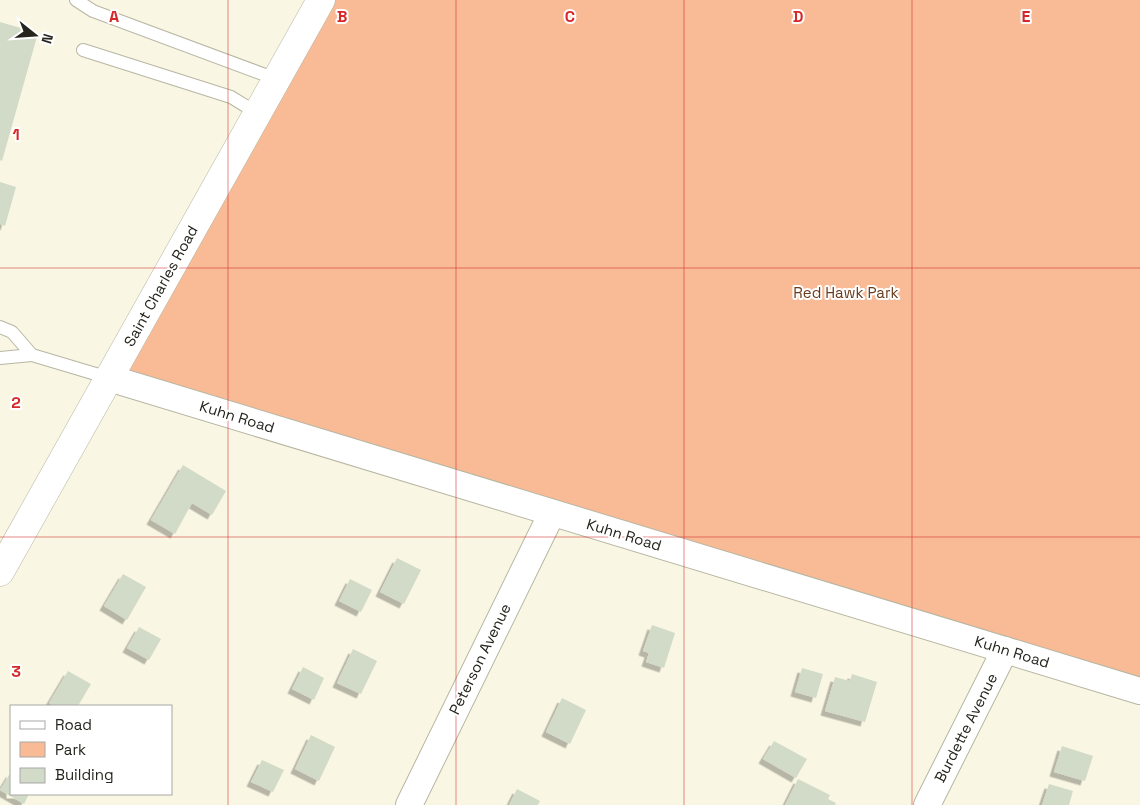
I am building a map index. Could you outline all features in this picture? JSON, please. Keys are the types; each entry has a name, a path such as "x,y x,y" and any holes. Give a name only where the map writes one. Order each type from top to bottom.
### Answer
{"street":[{"name":"Saint Charles Road","path":"0,572 320,0"},
{"name":"Kuhn Road","path":"109,378 1140,691"},
{"name":"Peterson Avenue","path":"409,805 552,513"},
{"name":"Burdette Avenue","path":"927,805 1005,650"}],"lane":[{"path":"76,0 93,11 276,79"},
{"path":"83,50 230,97 257,113"},
{"path":"0,327 12,332 32,355"},
{"path":"0,358 32,355 109,378"}],"green space":[{"name":"Red Hawk Park","path":"320,0 1140,0 1140,687 105,379"}],"building":[{"path":"0,22 38,33 2,161 0,160"},
{"path":"0,182 16,187 5,226 0,224"},
{"path":"183,465 226,491 212,515 192,503 175,534 151,520"},
{"path":"397,558 421,570 404,604 380,592"},
{"path":"123,574 146,587 127,620 104,606"},
{"path":"350,579 372,590 361,612 339,601"},
{"path":"652,625 675,633 664,668 646,662 649,653 643,651"},
{"path":"139,627 161,639 149,660 127,648"},
{"path":"353,649 377,661 361,694 337,683"},
{"path":"303,667 324,678 314,700 292,689"},
{"path":"802,668 823,674 816,698 795,692"},
{"path":"68,671 91,684 79,705 52,705 49,703"},
{"path":"852,674 877,682 865,722 825,711 835,677 850,681"},
{"path":"562,698 586,710 570,744 546,732"},
{"path":"311,735 335,747 319,781 295,769"},
{"path":"774,741 807,759 796,778 763,759"},
{"path":"1062,746 1093,756 1085,781 1054,772"},
{"path":"262,760 284,770 273,792 251,782"},
{"path":"10,774 10,795 28,795 24,804 0,790"},
{"path":"798,779 830,795 828,799 836,803 835,805 785,805"},
{"path":"1049,784 1073,791 1069,805 1042,805"},
{"path":"517,789 540,801 538,805 509,805"}]}
